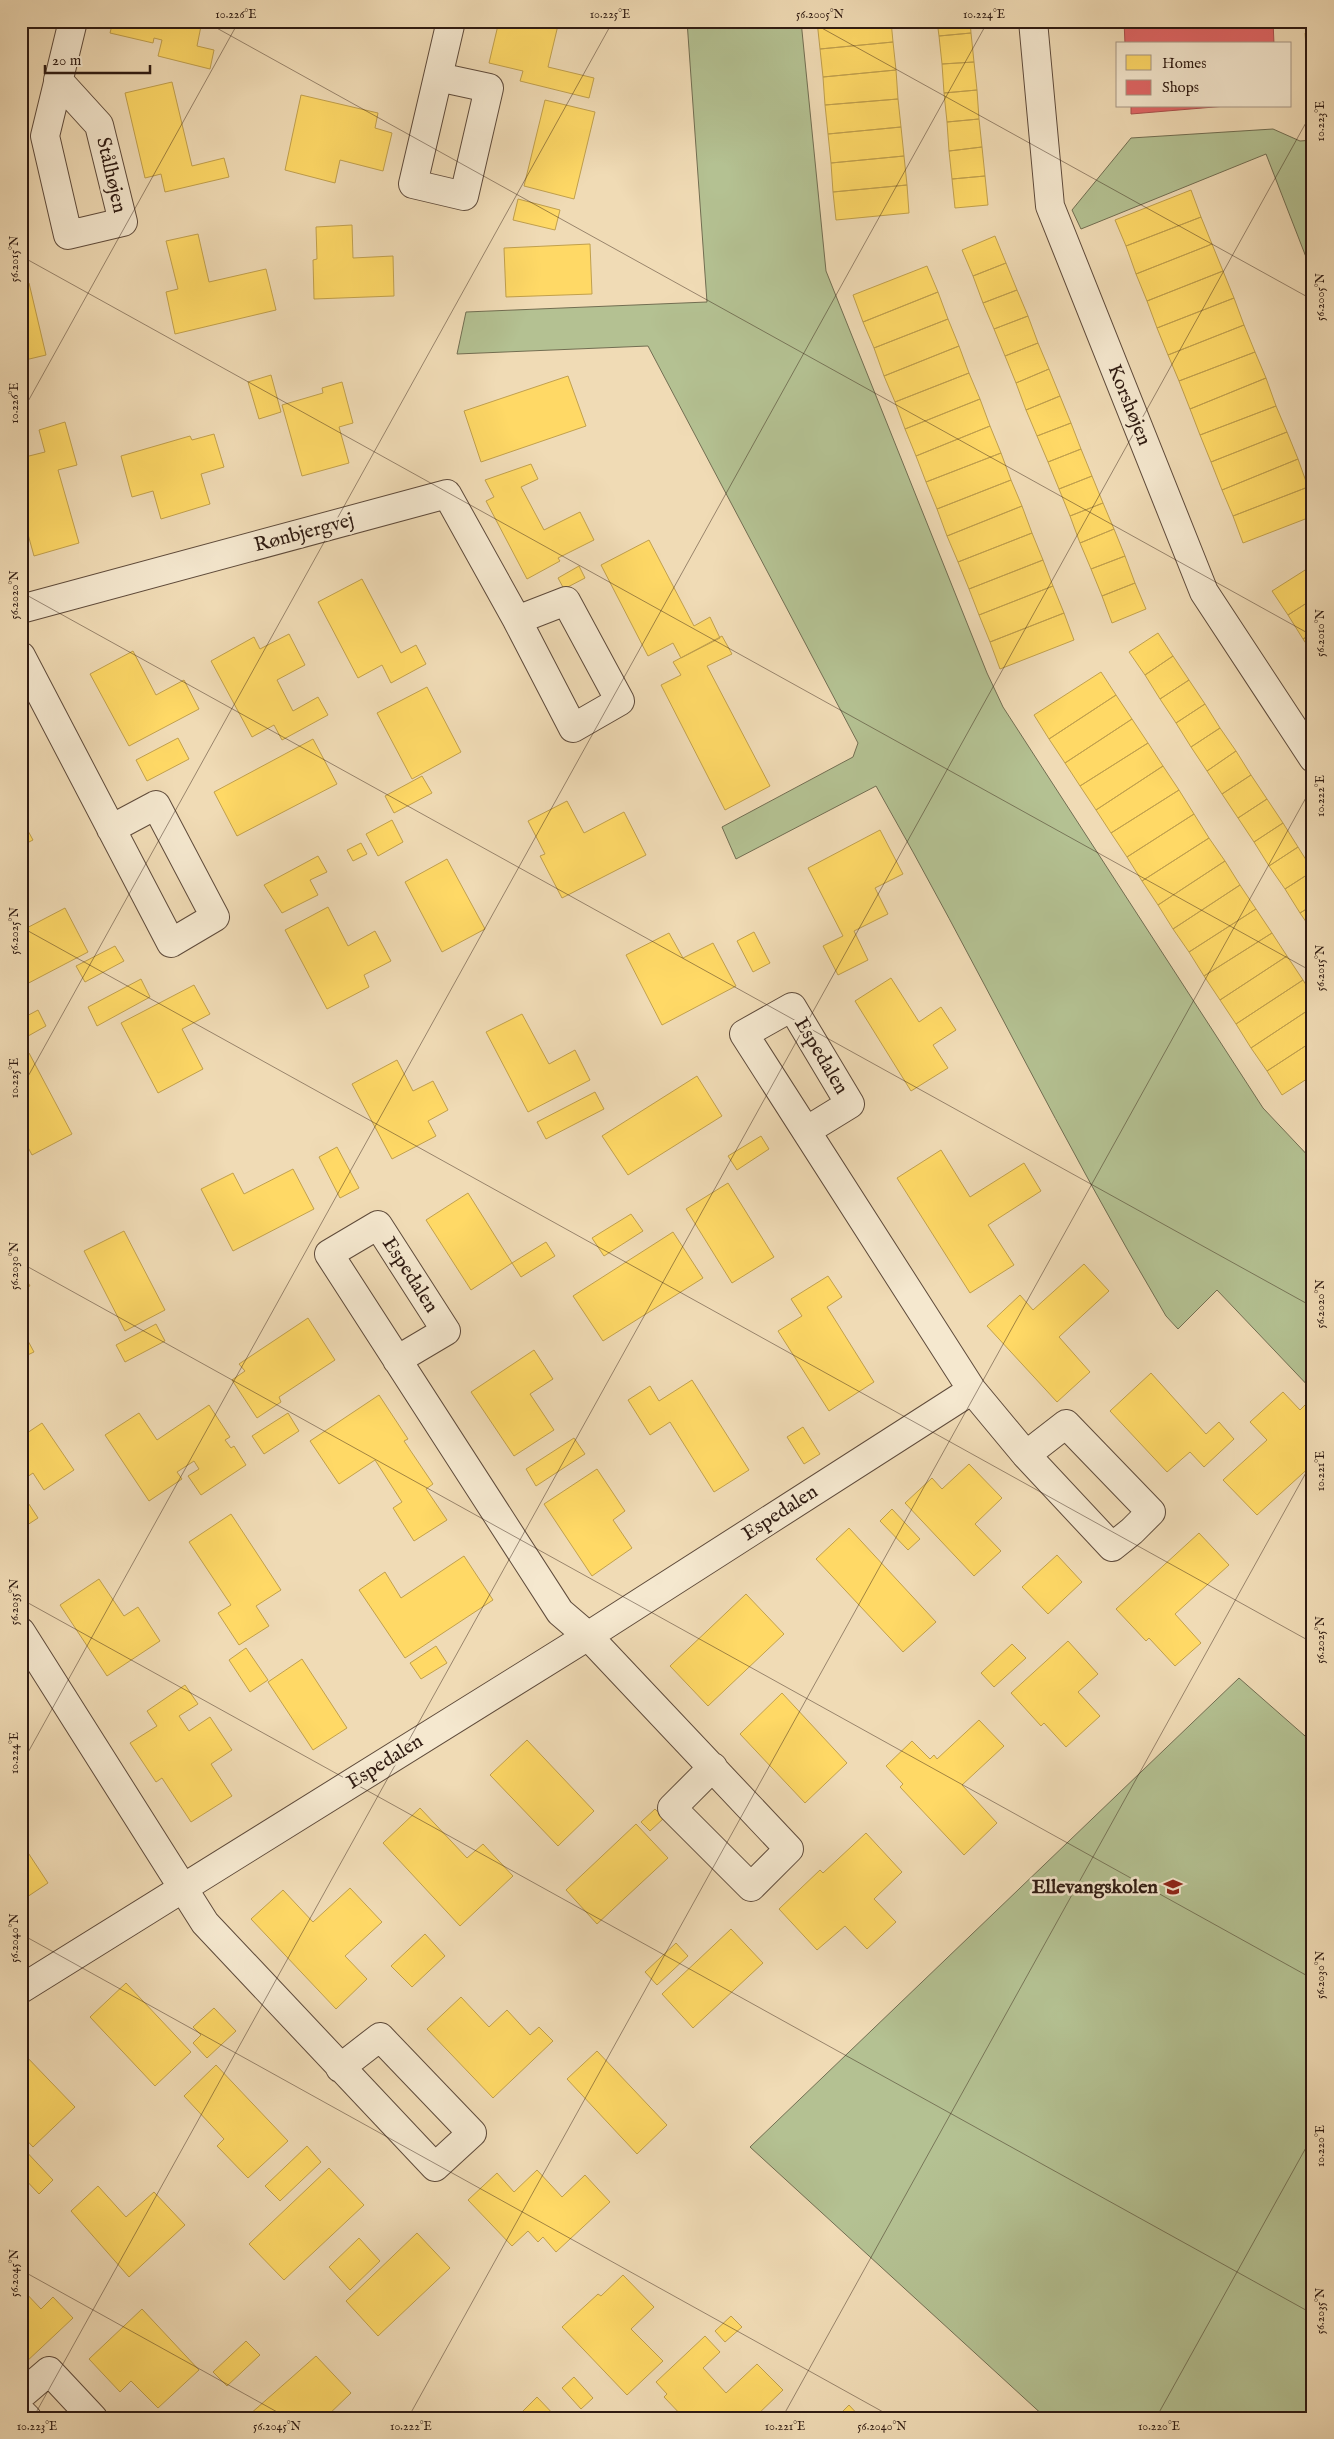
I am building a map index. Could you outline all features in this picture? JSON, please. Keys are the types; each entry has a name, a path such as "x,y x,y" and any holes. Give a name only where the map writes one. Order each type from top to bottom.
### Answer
{"street":[{"name":"Stålhøjen","path":"58,80 100,125 123,222 68,235 46,136 58,80 73,21"},
{"path":"438,77 451,21"},
{"name":"Korshøjen","path":"1033,21 1050,206 1204,592 1313,758"},
{"name":"Rønbjergvej","path":"21,609 447,494 517,620"},
{"path":"21,656 111,829 171,943 215,917 156,805 111,829"},
{"path":"806,1131 972,1390 1026,1456 1112,1547 1132,1532 1150,1512 1066,1424 1026,1456"},
{"name":"Espedalen","path":"397,1360 446,1331 378,1225 329,1254 397,1360 560,1612 588,1636 714,1767"},
{"name":"Espedalen","path":"21,1989 588,1636 972,1390"},
{"path":"21,1632 205,1922 340,2068 435,2167 472,2133 380,2037 340,2068"},
{"path":"21,2395 48,2371 93,2418"},
{"path":"21,2412 27,2418"}],"green space":[{"path":"687,21 801,21 826,271 987,673 1003,707 1263,1108 1313,1161 1313,1391 1217,1290 1178,1329 1166,1316 1091,1185 949,918 876,786 736,859 722,827 853,757 858,743 648,346 457,354 466,312 707,302"},
{"path":"1273,129 1300,141 1313,140 1313,275 1266,154 1081,229 1072,210 1131,138"},
{"name":"Ellevangskolen","path":"1239,1678 1313,1743 1313,2418 1046,2418 750,2147"}],"building: Homes":[{"path":"113,21 202,21 197,46 214,50 210,69 158,56 162,40 154,38 153,43 110,33"},
{"path":"499,21 559,21 548,67 594,78 589,98 520,81 523,71 489,63"},
{"path":"817,21 891,21 893,42 820,49"},
{"path":"937,21 970,21 971,33 939,36"},
{"path":"1304,21 1313,21 1313,26 1305,27"},
{"path":"1313,32 1313,102 1310,102 1305,33"},
{"path":"971,33 974,62 942,64 939,36"},
{"path":"893,42 896,70 823,77 820,49"},
{"path":"974,62 977,90 944,93 942,64"},
{"path":"896,70 898,99 825,105 823,77"},
{"path":"172,82 192,166 224,158 229,177 165,192 161,174 145,178 125,93"},
{"path":"977,90 979,119 947,122 944,93"},
{"path":"301,95 378,113 375,128 392,133 383,171 340,160 335,183 285,170"},
{"path":"898,99 901,127 828,134 825,105"},
{"path":"545,100 595,112 574,199 524,186"},
{"path":"979,119 982,147 949,151 947,122"},
{"path":"901,127 904,156 831,163 828,134"},
{"path":"982,147 985,176 952,179 949,151"},
{"path":"904,156 907,185 833,192 831,163"},
{"path":"985,176 988,205 955,208 952,179"},
{"path":"907,185 909,213 836,220 833,192"},
{"path":"1191,190 1201,217 1126,246 1115,220"},
{"path":"518,199 560,210 555,230 513,220"},
{"path":"1201,217 1212,244 1136,274 1126,246"},
{"path":"352,225 353,258 393,256 394,296 314,299 313,260 317,259 316,227"},
{"path":"198,234 209,282 266,269 276,310 175,334 166,292 178,289 166,241"},
{"path":"995,236 1006,263 973,276 962,250"},
{"path":"590,244 592,294 506,297 504,248"},
{"path":"1212,244 1223,271 1147,301 1136,274"},
{"path":"1006,263 1017,290 983,303 973,276"},
{"path":"927,266 938,292 863,322 853,295"},
{"path":"1223,271 1234,298 1157,328 1147,301"},
{"path":"29,283 46,355 21,361 21,285"},
{"path":"1017,290 1028,316 994,329 983,303"},
{"path":"938,292 948,319 874,348 863,322"},
{"path":"1234,298 1244,325 1168,355 1157,328"},
{"path":"1028,316 1038,343 1005,356 994,329"},
{"path":"948,319 959,346 884,376 874,348"},
{"path":"1244,325 1255,352 1179,381 1168,355"},
{"path":"1038,343 1049,369 1016,383 1005,356"},
{"path":"959,346 969,373 895,402 884,376"},
{"path":"1255,352 1266,378 1190,409 1179,381"},
{"path":"1049,369 1060,396 1026,410 1016,383"},
{"path":"969,373 980,399 905,429 895,402"},
{"path":"271,375 281,412 259,419 248,382"},
{"path":"568,376 586,426 481,462 464,411"},
{"path":"1266,378 1276,406 1200,435 1190,409"},
{"path":"342,382 353,423 339,427 349,463 302,476 282,405 323,393 322,388"},
{"path":"1060,396 1071,423 1037,436 1026,410"},
{"path":"980,399 990,426 916,456 905,429"},
{"path":"1276,406 1287,432 1211,462 1200,435"},
{"path":"65,422 77,465 58,470 79,543 34,556 21,509 21,458 45,452 39,430"},
{"path":"1071,423 1081,449 1048,462 1037,436"},
{"path":"990,426 1001,453 926,482 916,456"},
{"path":"1287,432 1298,459 1222,490 1211,462"},
{"path":"214,434 224,467 201,474 210,504 161,519 153,491 132,497 121,456 190,436 192,440"},
{"path":"1081,449 1092,476 1059,489 1048,462"},
{"path":"1001,453 1011,480 937,509 926,482"},
{"path":"1298,459 1308,487 1233,516 1222,490"},
{"path":"531,464 538,479 521,487 544,530 580,512 594,540 558,558 560,561 527,579 486,501 494,497 485,480"},
{"path":"1092,476 1103,503 1070,516 1059,489"},
{"path":"1011,480 1022,506 947,536 937,509"},
{"path":"1308,487 1313,498 1313,516 1243,543 1233,516"},
{"path":"1103,503 1114,529 1080,543 1070,516"},
{"path":"1022,506 1032,533 958,562 947,536"},
{"path":"1114,529 1125,556 1091,569 1080,543"},
{"path":"1032,533 1043,560 969,589 958,562"},
{"path":"649,540 694,626 710,617 720,638 681,658 673,643 648,656 601,565"},
{"path":"1125,556 1135,583 1102,596 1091,569"},
{"path":"1043,560 1053,586 979,615 969,589"},
{"path":"1313,565 1313,599 1288,615 1272,591"},
{"path":"579,566 585,578 564,589 558,578"},
{"path":"362,579 401,653 416,645 426,664 391,683 382,665 358,678 318,602"},
{"path":"1135,583 1146,609 1112,623 1102,596"},
{"path":"1053,586 1064,613 990,642 979,615"},
{"path":"1313,599 1313,633 1303,639 1288,615"},
{"path":"1064,613 1074,640 1000,669 990,642"},
{"path":"1158,633 1173,656 1145,675 1129,652"},
{"path":"1313,633 1313,654 1303,639"},
{"path":"289,634 305,665 277,680 293,711 318,697 328,715 282,740 274,725 252,737 211,661 254,637 260,649"},
{"path":"722,636 732,654 707,666 770,786 725,810 661,685 681,675 673,662"},
{"path":"133,651 156,695 184,680 199,709 129,746 90,674"},
{"path":"1173,656 1189,680 1160,699 1145,675"},
{"path":"1101,672 1116,695 1049,739 1034,715"},
{"path":"1189,680 1205,704 1176,723 1160,699"},
{"path":"427,687 461,752 412,779 377,713"},
{"path":"1116,695 1132,719 1065,763 1049,739"},
{"path":"1205,704 1220,728 1191,747 1176,723"},
{"path":"1132,719 1148,743 1080,786 1065,763"},
{"path":"1220,728 1236,751 1207,771 1191,747"},
{"path":"178,738 189,759 147,781 136,760"},
{"path":"313,739 337,784 237,836 214,792"},
{"path":"1148,743 1163,766 1096,810 1080,786"},
{"path":"1236,751 1251,775 1222,794 1207,771"},
{"path":"1163,766 1179,790 1111,833 1096,810"},
{"path":"1251,775 1267,799 1238,818 1222,794"},
{"path":"422,776 432,793 394,813 385,796"},
{"path":"1179,790 1194,814 1127,857 1111,833"},
{"path":"1267,799 1283,823 1254,842 1238,818"},
{"path":"567,801 584,833 624,812 646,855 562,898 540,856 545,854 528,821"},
{"path":"1194,814 1209,838 1142,881 1127,857"},
{"path":"21,818 33,840 21,846"},
{"path":"392,820 403,842 378,856 366,834"},
{"path":"1283,823 1298,847 1269,866 1254,842"},
{"path":"880,830 903,874 875,888 888,914 854,931 868,960 838,975 823,946 843,936 808,868"},
{"path":"1209,838 1225,861 1158,905 1142,881"},
{"path":"361,843 367,854 353,861 347,850"},
{"path":"1298,847 1313,871 1285,889 1269,866"},
{"path":"318,856 327,872 310,880 318,895 282,913 264,885"},
{"path":"447,859 485,929 442,952 405,882"},
{"path":"1225,861 1240,885 1173,929 1158,905"},
{"path":"1313,871 1313,905 1300,913 1285,889"},
{"path":"21,872 26,880 21,882"},
{"path":"1240,885 1256,909 1189,952 1173,929"},
{"path":"1313,905 1313,932 1300,913"},
{"path":"328,907 348,946 375,931 391,961 364,975 369,987 327,1009 285,930"},
{"path":"65,908 88,952 21,987 21,931"},
{"path":"1256,909 1272,933 1204,976 1189,952"},
{"path":"754,932 770,963 753,972 737,941"},
{"path":"669,933 683,958 713,943 736,986 662,1025 626,955"},
{"path":"1272,933 1287,956 1220,1000 1204,976"},
{"path":"115,946 124,961 85,982 76,966"},
{"path":"1287,956 1303,980 1236,1024 1220,1000"},
{"path":"891,978 919,1022 941,1007 956,1030 933,1045 948,1068 911,1091 855,1001"},
{"path":"141,979 150,997 97,1026 88,1007"},
{"path":"1303,980 1313,996 1313,1007 1251,1048 1236,1024"},
{"path":"194,985 210,1014 182,1029 203,1069 158,1093 121,1023"},
{"path":"1313,1007 1313,1041 1267,1071 1251,1048"},
{"path":"38,1010 46,1026 21,1040 21,1019"},
{"path":"522,1014 549,1064 575,1050 590,1080 528,1112 486,1032"},
{"path":"1313,1041 1313,1075 1282,1095 1267,1071"},
{"path":"29,1053 72,1134 32,1155 21,1134 21,1058"},
{"path":"397,1060 413,1091 433,1081 448,1110 428,1121 436,1136 392,1159 352,1084"},
{"path":"697,1076 722,1116 628,1175 602,1136"},
{"path":"595,1092 604,1109 546,1139 537,1122"},
{"path":"761,1136 769,1149 737,1170 728,1156"},
{"path":"337,1147 359,1188 340,1198 319,1157"},
{"path":"941,1150 970,1197 1024,1163 1041,1191 988,1225 1014,1265 970,1293 897,1178"},
{"path":"293,1169 314,1209 233,1251 201,1189 233,1173 244,1194"},
{"path":"728,1183 774,1257 732,1283 686,1209"},
{"path":"468,1193 512,1263 471,1290 426,1220"},
{"path":"631,1214 643,1231 604,1256 592,1238"},
{"path":"124,1231 165,1310 125,1331 84,1251"},
{"path":"673,1232 703,1278 603,1341 573,1296"},
{"path":"546,1242 555,1256 521,1277 512,1263"},
{"path":"1084,1264 1109,1291 1059,1337 1090,1372 1057,1402 987,1326 1020,1295 1033,1310"},
{"path":"21,1270 30,1286 21,1290"},
{"path":"828,1276 842,1297 827,1307 874,1382 829,1411 778,1331 802,1316 791,1299"},
{"path":"308,1318 335,1360 279,1397 281,1402 257,1418 232,1380 245,1371 239,1364"},
{"path":"156,1324 165,1341 125,1362 116,1345"},
{"path":"21,1328 34,1352 21,1358"},
{"path":"534,1350 553,1379 530,1394 554,1430 514,1456 471,1392"},
{"path":"1151,1373 1206,1434 1219,1422 1234,1439 1204,1467 1190,1452 1167,1472 1110,1411"},
{"path":"692,1380 749,1470 714,1492 670,1422 650,1435 628,1400 650,1386 659,1401"},
{"path":"1283,1392 1300,1410 1307,1403 1313,1410 1313,1464 1257,1515 1223,1480 1267,1440 1250,1422"},
{"path":"379,1395 408,1439 404,1441 433,1484 426,1489 447,1520 414,1541 393,1508 402,1502 375,1460 339,1484 310,1441"},
{"path":"209,1405 230,1437 225,1440 231,1448 234,1446 246,1465 201,1495 188,1476 199,1469 194,1461 177,1472 182,1479 149,1501 105,1435 139,1413 157,1440"},
{"path":"288,1413 299,1431 264,1454 252,1436"},
{"path":"42,1423 74,1470 44,1490 33,1473 21,1481 21,1437"},
{"path":"803,1427 820,1454 804,1464 787,1437"},
{"path":"574,1438 585,1454 536,1486 526,1469"},
{"path":"969,1464 1002,1498 975,1524 1001,1551 974,1576 905,1503 932,1478 942,1489"},
{"path":"597,1469 625,1511 613,1520 632,1548 592,1576 544,1504"},
{"path":"21,1492 38,1518 21,1529"},
{"path":"892,1509 920,1539 908,1550 880,1521"},
{"path":"231,1514 281,1590 256,1606 269,1626 239,1645 218,1613 231,1605 189,1542"},
{"path":"849,1528 936,1622 903,1652 816,1559"},
{"path":"1199,1533 1229,1565 1175,1614 1201,1643 1175,1666 1149,1638 1146,1641 1116,1609"},
{"path":"1057,1555 1082,1582 1048,1614 1022,1587"},
{"path":"464,1556 493,1600 405,1658 359,1590 385,1572 401,1598"},
{"path":"99,1579 124,1616 138,1607 160,1641 107,1676 60,1605"},
{"path":"746,1594 784,1634 708,1706 670,1666"},
{"path":"1068,1641 1098,1674 1078,1692 1100,1716 1066,1747 1044,1723 1041,1726 1011,1693"},
{"path":"1012,1644 1026,1658 994,1687 981,1673"},
{"path":"436,1646 447,1663 421,1679 410,1663"},
{"path":"246,1648 268,1680 250,1692 229,1660"},
{"path":"302,1659 347,1728 313,1750 268,1682"},
{"path":"185,1685 198,1704 179,1716 189,1731 210,1717 232,1750 211,1764 232,1796 191,1822 162,1778 156,1782 130,1743 157,1726 147,1711"},
{"path":"782,1693 847,1763 805,1803 740,1734"},
{"path":"979,1720 1004,1746 962,1785 997,1823 964,1855 900,1787 903,1784 886,1766 912,1741 930,1759 934,1755 937,1759"},
{"path":"527,1740 594,1811 558,1846 490,1775"},
{"path":"420,1808 467,1858 483,1844 513,1876 460,1926 383,1843"},
{"path":"655,1809 664,1818 650,1831 641,1822"},
{"path":"636,1824 668,1858 597,1924 566,1890"},
{"path":"866,1833 902,1872 874,1899 896,1922 867,1949 845,1926 817,1950 779,1909 820,1870 823,1873"},
{"path":"21,1842 48,1883 21,1901"},
{"path":"350,1888 382,1922 345,1956 367,1979 336,2009 251,1919 283,1890 313,1922"},
{"path":"731,1929 763,1963 693,2028 662,1994"},
{"path":"425,1934 445,1956 412,1987 391,1966"},
{"path":"676,1943 688,1956 657,1985 645,1972"},
{"path":"126,1983 191,2052 155,2086 90,2017"},
{"path":"461,1997 489,2027 507,2010 530,2035 539,2027 553,2041 493,2098 427,2029"},
{"path":"214,2008 236,2031 207,2058 193,2043 201,2035 193,2027"},
{"path":"597,2051 667,2125 637,2154 567,2079"},
{"path":"23,2053 75,2107 33,2147 21,2134"},
{"path":"216,2065 288,2141 248,2178 217,2146 224,2139 184,2096"},
{"path":"21,2146 53,2180 39,2194 21,2175"},
{"path":"307,2146 321,2162 280,2201 265,2186"},
{"path":"329,2168 364,2205 284,2280 249,2244"},
{"path":"537,2170 562,2197 585,2175 610,2202 556,2252 543,2237 538,2242 528,2231 512,2246 468,2200 497,2173 514,2192"},
{"path":"98,2186 126,2217 154,2192 185,2225 129,2277 71,2211"},
{"path":"417,2233 450,2268 378,2336 346,2301"},
{"path":"359,2238 380,2261 350,2290 329,2267"},
{"path":"623,2275 654,2307 631,2329 663,2361 627,2395 562,2327 598,2294 601,2296"},
{"path":"21,2288 41,2309 53,2297 73,2318 25,2363 21,2359"},
{"path":"142,2309 199,2370 158,2408 131,2381 120,2392 89,2359"},
{"path":"731,2316 742,2327 725,2342 715,2331"},
{"path":"705,2336 720,2352 703,2368 726,2393 757,2364 783,2390 754,2418 684,2418 664,2397 667,2394 656,2382"},
{"path":"246,2341 260,2355 227,2386 213,2372"},
{"path":"316,2356 351,2393 325,2418 252,2418 249,2415"},
{"path":"574,2377 593,2398 581,2409 562,2388"},
{"path":"537,2397 557,2418 526,2418 521,2413"},
{"path":"849,2405 861,2418 836,2418"}],"building: Shops":[{"path":"1124,21 1273,21 1274,42 1125,42"},
{"path":"1131,108 1202,108 1131,114"}],"place":[{"name":"Ellevangskolen","path":"1173,1887"}]}
